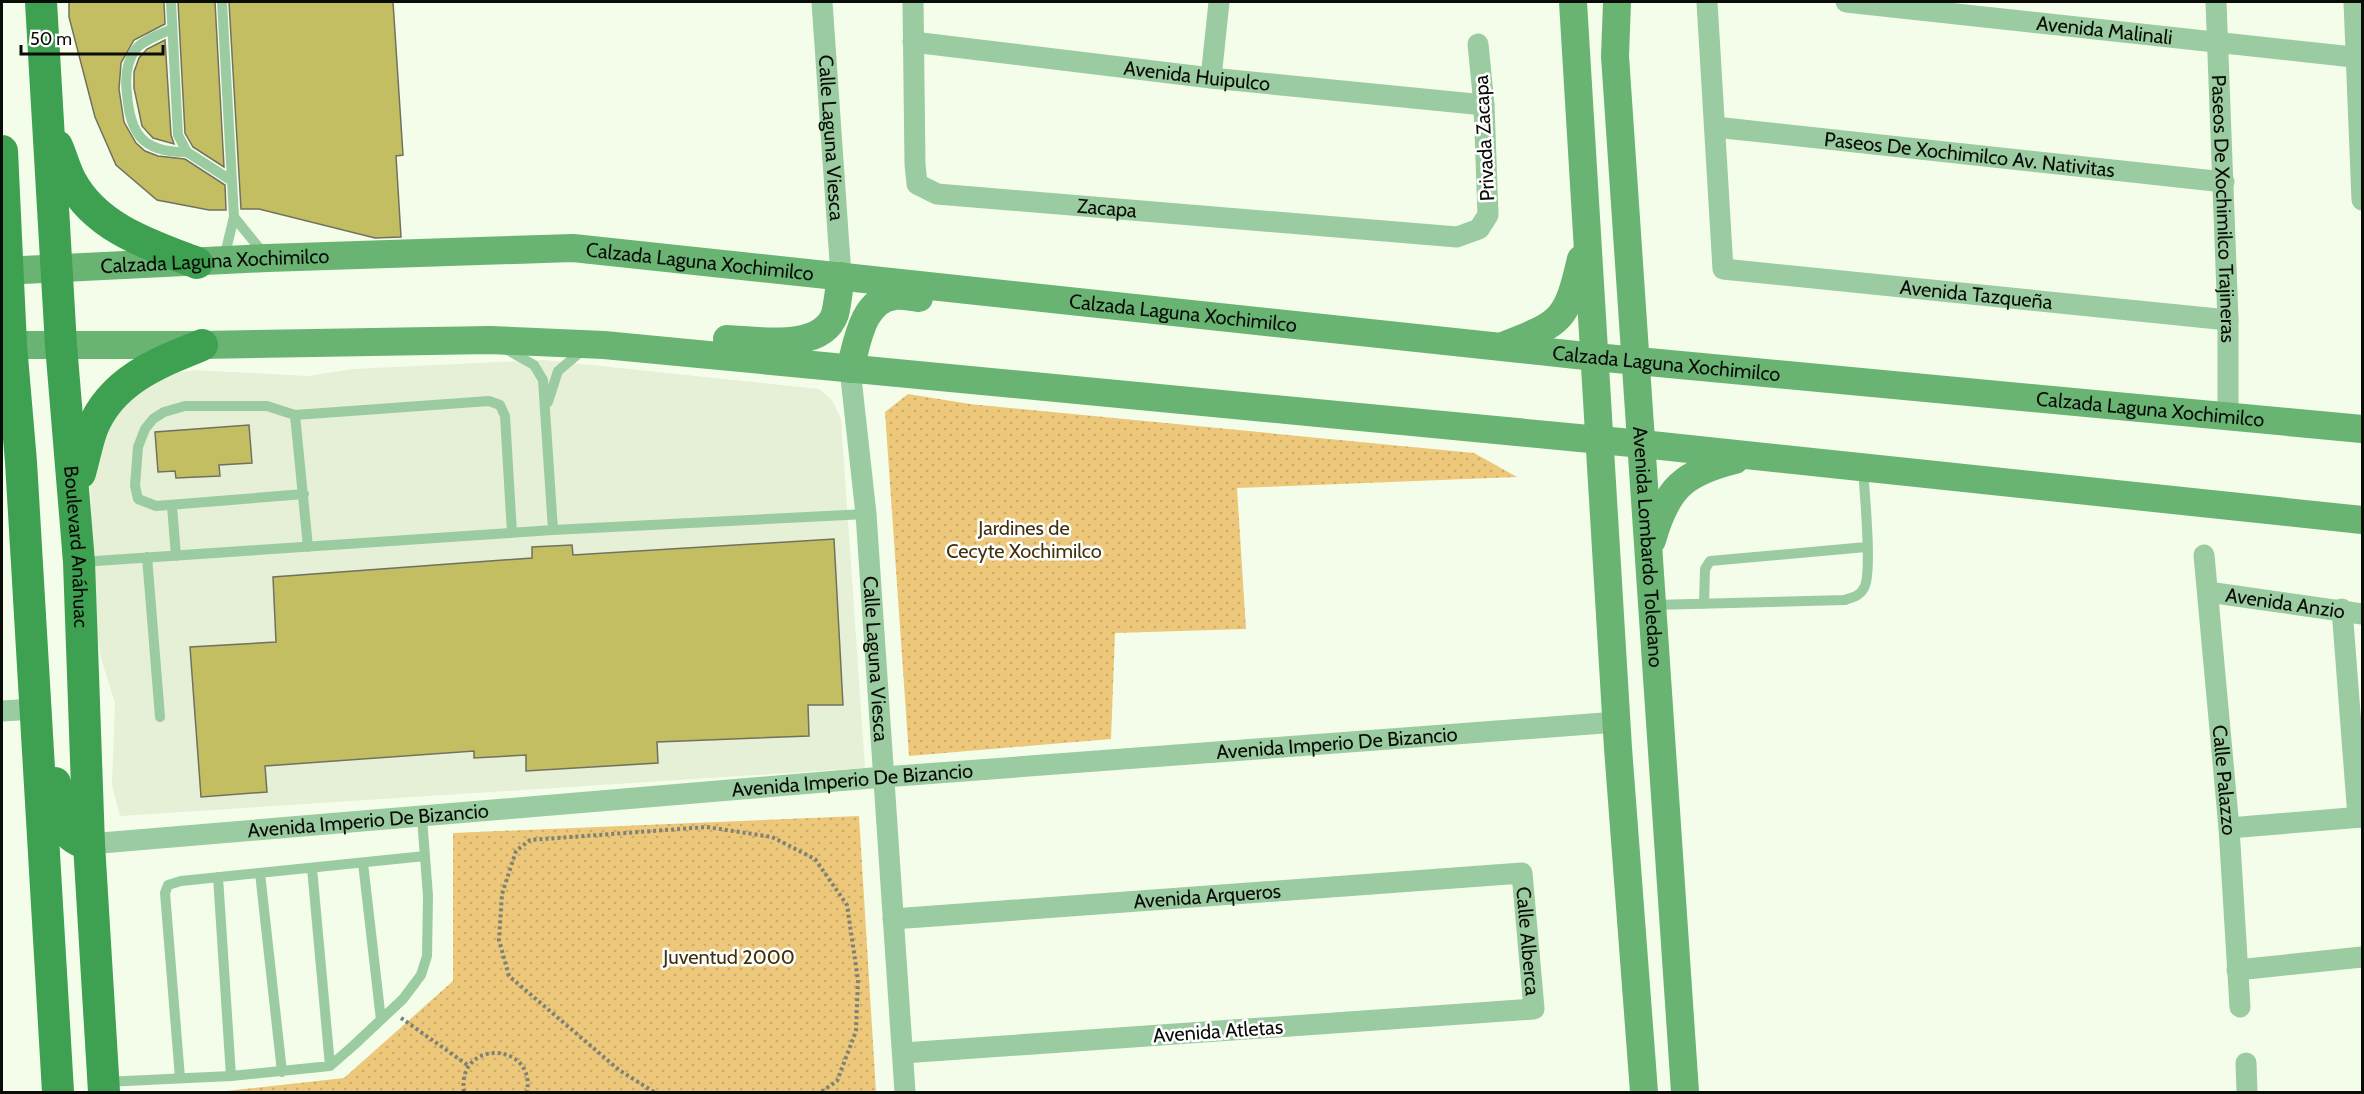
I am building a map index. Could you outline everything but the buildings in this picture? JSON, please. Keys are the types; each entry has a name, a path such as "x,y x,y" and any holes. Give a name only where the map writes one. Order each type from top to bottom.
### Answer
{"main road":[{"name":"Boulevard Anáhuac","path":"41,2 61,345 80,562 89,844 104,1087"},
{"name":"Avenida Lombardo Toledano","path":"1573,2 1617,722 1644,1092"},
{"name":"Avenida Lombardo Toledano","path":"1617,2 1615,56 1684,1092"},
{"path":"47,119 71,182 97,215 138,240 210,262"},
{"path":"2,151 6,345 21,462 58,1092"},
{"path":"1499,347 1546,329 1562,314 1573,295 1587,231"},
{"name":"Calzada Laguna Xochimilco","path":"5,271 267,258 573,248 1595,357 2362,429"},
{"path":"548,341 590,335 798,341 817,334 827,326 834,315 841,276"},
{"path":"850,369 864,320 873,307 894,296 1105,316 1153,315 1159,311"},
{"path":"6,345 202,345 490,340 604,345 1642,444 2362,520"},
{"path":"74,492 93,428 112,395 149,366 202,345"},
{"path":"2,431 21,462"},
{"path":"1649,551 1658,519 1671,492 1690,475 1708,466 1751,456"},
{"path":"35,709 65,831 74,840 89,844"}],"street":[{"name":"Calle Laguna Viesca","path":"822,2 841,276"},
{"name":"Zacapa","path":"913,2 917,184 937,194 1457,237 1479,229"},
{"path":"1211,78 1219,2"},
{"path":"1707,2 1715,127"},
{"name":"Avenida Malinali","path":"1846,2 2360,58"},
{"name":"Paseos De Xochimilco Trajineras","path":"2216,2 2224,182 2228,416"},
{"path":"2354,2 2360,58 2362,200"},
{"name":"Avenida Huipulco","path":"913,42 1211,78 1484,105"},
{"name":"Privada Zacapa","path":"1478,44 1484,105 1488,215 1479,229"},
{"name":"Paseos De Xochimilco Av. Nativitas","path":"1715,127 2224,182"},
{"name":"Avenida Tazqueña","path":"1715,127 1723,269 2228,320"},
{"name":"Calle Laguna Viesca","path":"850,369 866,514 905,1092"},
{"name":"Calle Palazzo","path":"2204,555 2229,828 2240,1007"},
{"name":"Avenida Anzio","path":"2208,592 2352,611"},
{"path":"2229,828 2360,817 2352,611"},
{"path":"2,711 35,709"},
{"name":"Avenida Imperio De Bizancio","path":"89,844 422,818 884,777 1617,722"},
{"name":"Avenida Arqueros","path":"893,920 1521,873"},
{"name":"Calle Alberca","path":"1521,873 1534,1009"},
{"path":"2237,970 2362,957"},
{"name":"Avenida Atletas","path":"903,1053 1534,1009"},
{"path":"2246,1063 2247,1092"}],"lane":[{"path":"171,2 178,135 187,152"},
{"path":"210,262 234,216 222,2"},
{"path":"172,29 137,47 129,60 126,81 129,116 134,130 157,148 187,152 232,181"},
{"path":"234,216 267,258"},
{"path":"490,340 534,365 543,380 547,405 554,530"},
{"path":"547,405 558,371 564,364 582,350 604,345"},
{"path":"304,494 172,506 145,504 138,499 135,486 138,447 145,429 153,419 174,408 185,406 267,405 296,415 489,401 500,405 505,416 512,533"},
{"path":"296,415 308,547"},
{"path":"1653,605 1845,600 1860,595 1866,586 1863,467"},
{"path":"172,506 176,556"},
{"path":"80,562 554,530 866,514"},
{"path":"1704,604 1705,565 1710,561 1866,548"},
{"path":"147,557 160,717"},
{"path":"104,1087 180,1078 282,1072 330,1066 391,1011 421,975 429,939 422,818"},
{"path":"180,1078 165,893 168,885 181,881 425,856"},
{"path":"363,863 381,1020"},
{"path":"312,868 330,1066"},
{"path":"260,873 282,1072"},
{"path":"218,877 231,1076"}],"path":[{"path":"654,1092 619,1070 509,976 499,940 502,894 516,851 531,840 707,827 772,837 815,859 848,905 858,980 856,1031 837,1081 821,1092"},
{"path":"391,1011 469,1066"},
{"path":"464,1092 464,1075 469,1066 483,1055 501,1053 510,1055 524,1068 528,1077 528,1092"}],"shaded area":[{"path":"544,360 819,389 832,400 841,419 865,768 120,816 112,785 115,703 102,662 94,623 90,476 98,440 124,400 160,376 194,370 308,376 353,369"}],"green space":[{"name":"Jardines de Cecyte Xochimilco","path":"908,394 970,404 1474,453 1517,477 1237,488 1246,629 1115,633 1111,739 909,756 885,412"},
{"name":"Juventud 2000","path":"859,816 876,1092 217,1092 344,1078 453,981 453,833"}]}
